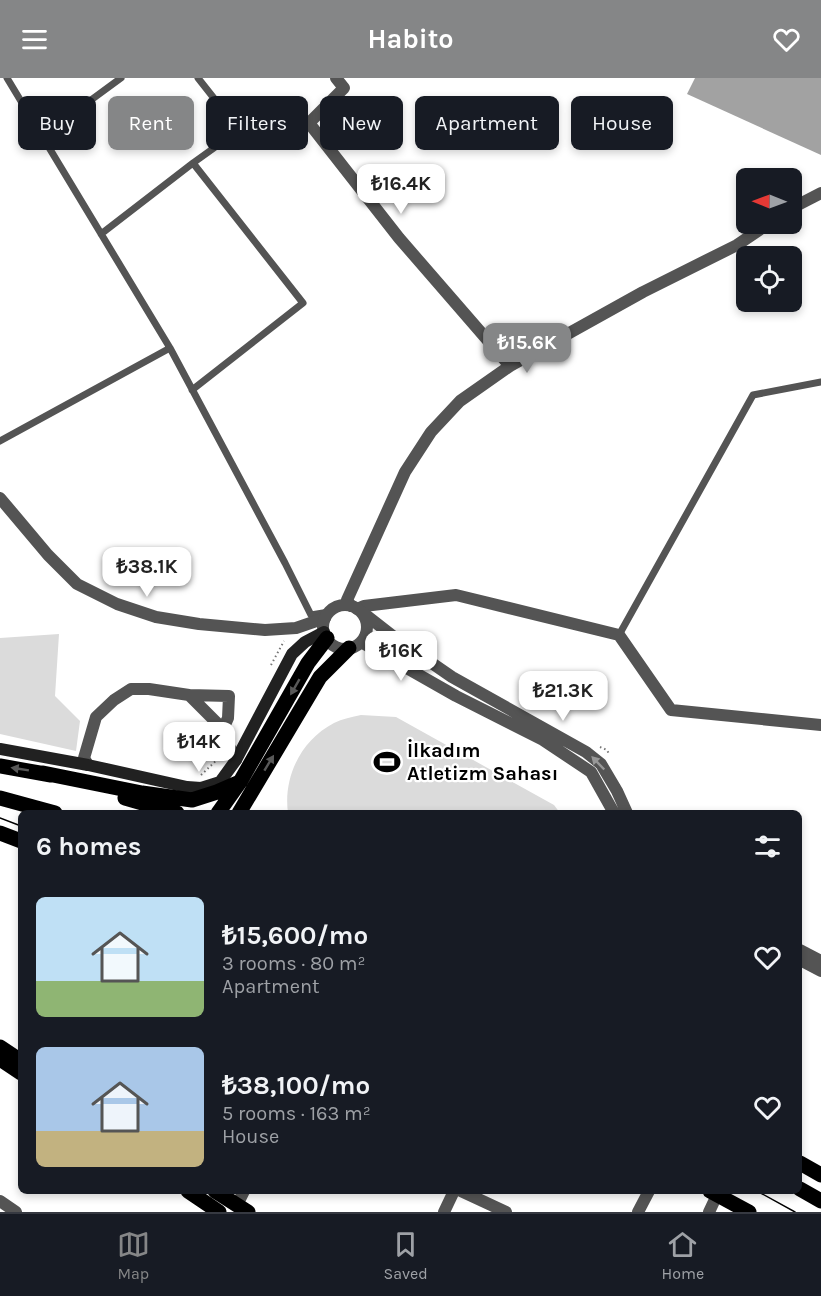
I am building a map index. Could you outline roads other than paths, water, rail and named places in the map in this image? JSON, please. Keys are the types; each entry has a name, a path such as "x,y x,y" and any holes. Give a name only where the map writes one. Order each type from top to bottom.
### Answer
{"main road":[{"path":"0,749 187,787 201,788 220,782 236,760 292,654 305,642 326,635"},
{"path":"221,810 240,782 326,635"},
{"path":"241,810 320,677 355,645"},
{"path":"0,766 142,793 192,800 240,782"},
{"path":"43,773 166,810"},
{"path":"0,798 44,810"},
{"path":"0,833 18,840"},
{"path":"0,1047 18,1059"},
{"path":"0,1059 18,1071"},
{"path":"802,1164 821,1175"},
{"path":"802,1190 821,1201"},
{"path":"192,1194 219,1212"},
{"path":"222,1194 243,1203"},
{"path":"715,1194 749,1212"}],"street":[{"path":"336,78 344,88 309,123 399,238 510,366"},
{"path":"802,203 821,193"},
{"path":"626,810 601,764 586,752 452,677 394,637 347,600 405,472 431,432 460,401 510,366 643,292 737,245 753,234"},
{"path":"0,498 48,555 77,584 117,604 156,617 199,624 265,630 296,628 327,615 335,607 343,605 357,609 364,606 456,595 619,635 671,710 821,725"},
{"path":"355,645 367,631 367,624 357,609"},
{"path":"327,615 324,625 326,635 336,647 355,645 543,740 591,772 612,810"},
{"path":"87,765 84,758 96,717 114,700 132,690 149,689 189,695 230,696 228,718 223,729"},
{"path":"189,695 223,729 236,760"},
{"path":"802,951 821,961"},
{"path":"802,961 821,971"},
{"path":"444,1212 453,1194"},
{"path":"467,1194 506,1212"},
{"path":"638,1212 647,1194"},
{"path":"709,1212 713,1194"},
{"path":"0,1201 16,1212"}],"lane":[{"path":"7,78 18,96"},
{"path":"96,96 121,78"},
{"path":"101,234 239,130 198,78"},
{"path":"50,150 170,348 311,615 327,615"},
{"path":"192,390 303,303 193,163"},
{"path":"0,441 170,348"},
{"path":"619,635 753,395 821,382"}],"tram line":[{"path":"0,818 18,825"},
{"path":"762,1194 795,1212"}],"place":[{"name":"İlkadım Atletizm Sahası","path":"387,762"}]}
